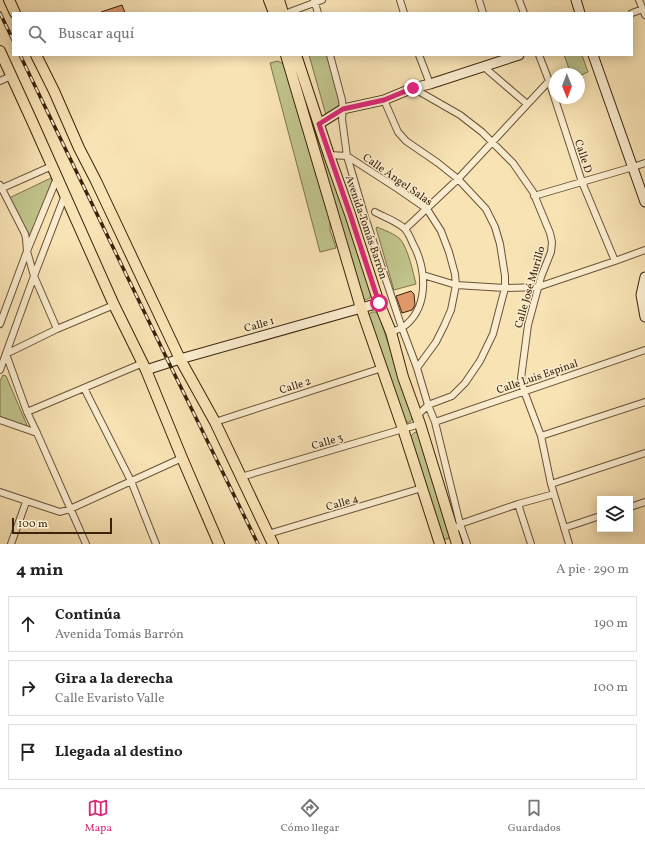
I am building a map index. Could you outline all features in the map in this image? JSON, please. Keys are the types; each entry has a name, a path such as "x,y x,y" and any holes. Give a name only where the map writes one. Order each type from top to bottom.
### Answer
{"main road":[{"path":"8,0 14,12"},
{"path":"269,0 274,12"},
{"path":"279,0 283,12"},
{"path":"0,51 58,177 114,305 145,367 219,544"},
{"path":"36,56 180,359 215,422 273,544"},
{"path":"286,56 361,308 403,428 440,544"},
{"name":"Avenida Tomás Barrón","path":"296,56 379,303 391,332 403,377 457,528 458,544"}],"street":[{"path":"289,12 315,1 322,0"},
{"path":"400,0 404,12"},
{"path":"479,0 483,12"},
{"path":"519,0 524,12"},
{"path":"576,0 580,12"},
{"path":"633,13 644,12 639,0"},
{"path":"315,1 318,12"},
{"path":"330,56 342,100 342,119 347,156 365,217 435,422 457,528 518,504 554,494"},
{"path":"419,56 430,84"},
{"path":"308,128 319,124 343,109 384,100 413,88 484,67 498,58 512,56"},
{"name":"Calle D","path":"539,56 549,81"},
{"path":"593,56 645,202"},
{"path":"484,67 527,104"},
{"path":"0,81 11,76"},
{"path":"405,229 458,179 549,81"},
{"name":"Calle José Murillo","path":"413,88 460,116 482,132 513,163 534,196 550,233 552,252 541,277 528,325 521,378 524,391 541,436 551,484 569,544"},
{"path":"384,100 398,132 406,141 458,179 486,209 495,227 500,244 505,276 505,288 493,334 480,361 465,383 452,396 428,405 418,420"},
{"name":"Calle D","path":"557,104 582,182 615,262"},
{"name":"Calle Ángel Salas","path":"329,155 347,156 427,209 441,230 449,252 455,274 456,285 451,310 444,326 436,342 417,368"},
{"path":"534,196 645,162"},
{"path":"52,166 0,188 25,234 27,251 34,276 57,329"},
{"path":"0,323 27,251 58,177"},
{"path":"0,370 65,194"},
{"path":"374,212 393,221 405,229 416,249 423,274 422,296 416,314 407,325 391,332"},
{"path":"423,274 456,285 505,288 538,287 615,262 645,250"},
{"path":"645,277 643,295 645,317"},
{"name":"Calle 1","path":"145,367 180,359 379,303"},
{"path":"6,354 57,329 114,305"},
{"name":"Calle Luis Espinal","path":"435,422 645,350"},
{"path":"6,354 27,412 85,543"},
{"path":"27,412 84,388 145,367"},
{"name":"Calle 2","path":"215,422 382,368"},
{"path":"84,388 132,481 156,544"},
{"path":"541,436 645,402"},
{"path":"0,420 37,433"},
{"name":"Calle 3","path":"241,477 403,428 418,420"},
{"path":"551,484 645,453"},
{"path":"0,492 26,502 60,512 70,509 182,458"},
{"name":"Calle 4","path":"268,534 422,488"},
{"path":"11,544 26,502"},
{"path":"633,506 645,502"},
{"path":"518,504 531,544"},
{"path":"564,528 597,517"}],"green space":[{"path":"309,56 330,56 345,105 326,115"},
{"path":"564,56 582,56 588,72 585,73 585,68 569,68"},
{"path":"278,61 285,65 330,218 330,230 336,248 320,252 270,63"},
{"path":"318,134 371,293 370,298 367,299 362,298 315,139 316,135"},
{"path":"51,178 52,181 29,241 9,198"},
{"path":"377,227 395,235 403,243 410,260 416,284 394,290 376,228"},
{"path":"376,312 379,316 413,417 410,422 406,422 404,420 369,318 369,314"},
{"path":"3,375 6,376 29,430 0,422 0,381"},
{"path":"415,432 418,433 450,536 448,539 442,539 410,437"}],"building":[{"path":"122,5 125,12 101,12"},
{"path":"411,291 414,294 415,305 412,310 402,313 396,296"}],"railway":[{"path":"0,13 12,38"},
{"path":"20,56 258,544"}],"route":[{"path":"379,303 319,124 343,109 384,100 413,88"}]}
